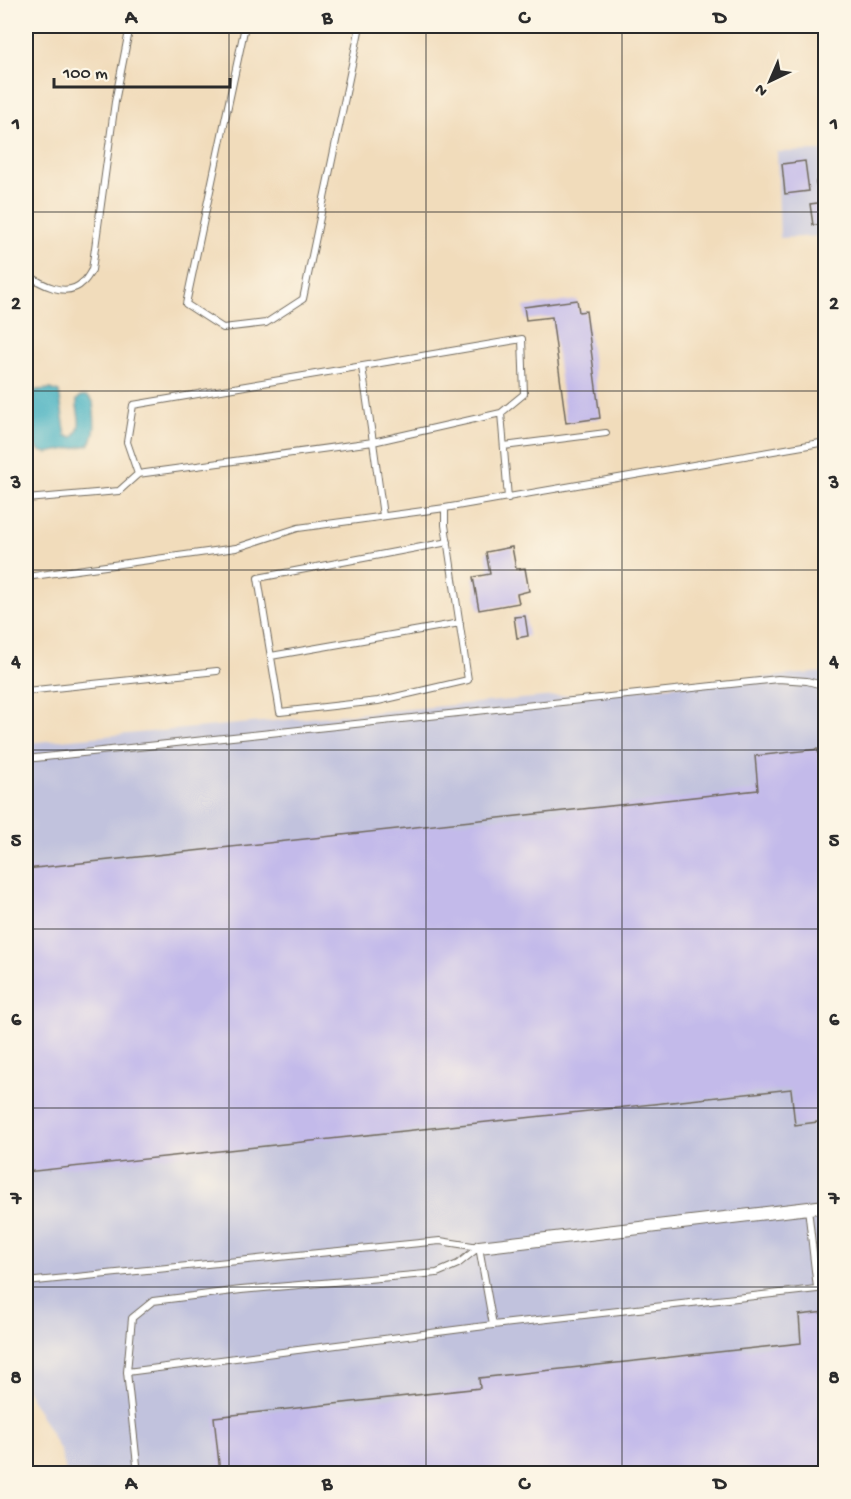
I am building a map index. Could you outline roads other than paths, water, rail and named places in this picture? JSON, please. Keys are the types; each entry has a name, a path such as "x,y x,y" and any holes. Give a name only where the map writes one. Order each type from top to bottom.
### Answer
{"street":[{"path":"479,1247 825,1206"}],"lane":[{"path":"26,273 39,284 66,290 82,284 92,270 115,102 130,26"},
{"path":"245,26 186,304 224,328 266,323 303,299 360,26"},
{"path":"26,499 119,491 138,474 373,442 501,413 524,394 522,339 133,405 127,442 138,474"},
{"path":"362,367 383,516"},
{"path":"501,413 508,498"},
{"path":"504,446 606,433"},
{"path":"26,577 236,548 298,528 508,498 825,442"},
{"path":"445,508 468,680 378,701 280,712 258,578 448,542"},
{"path":"271,656 460,623"},
{"path":"26,691 217,671"},
{"path":"26,759 778,679 807,681 825,687"},
{"path":"808,1208 817,1288"},
{"path":"26,1282 440,1241 479,1247"},
{"path":"479,1247 493,1325"},
{"path":"138,1473 128,1372 132,1318 153,1301 241,1290 437,1273 458,1264 479,1247"},
{"path":"128,1372 493,1325 825,1288"}],"water":[{"path":"51,389 59,392 66,436 73,437 79,428 77,400 81,396 87,396 93,401 94,429 89,445 47,453 35,446 28,405 37,390"}],"waterway":[{"path":"26,383 36,394"}]}
